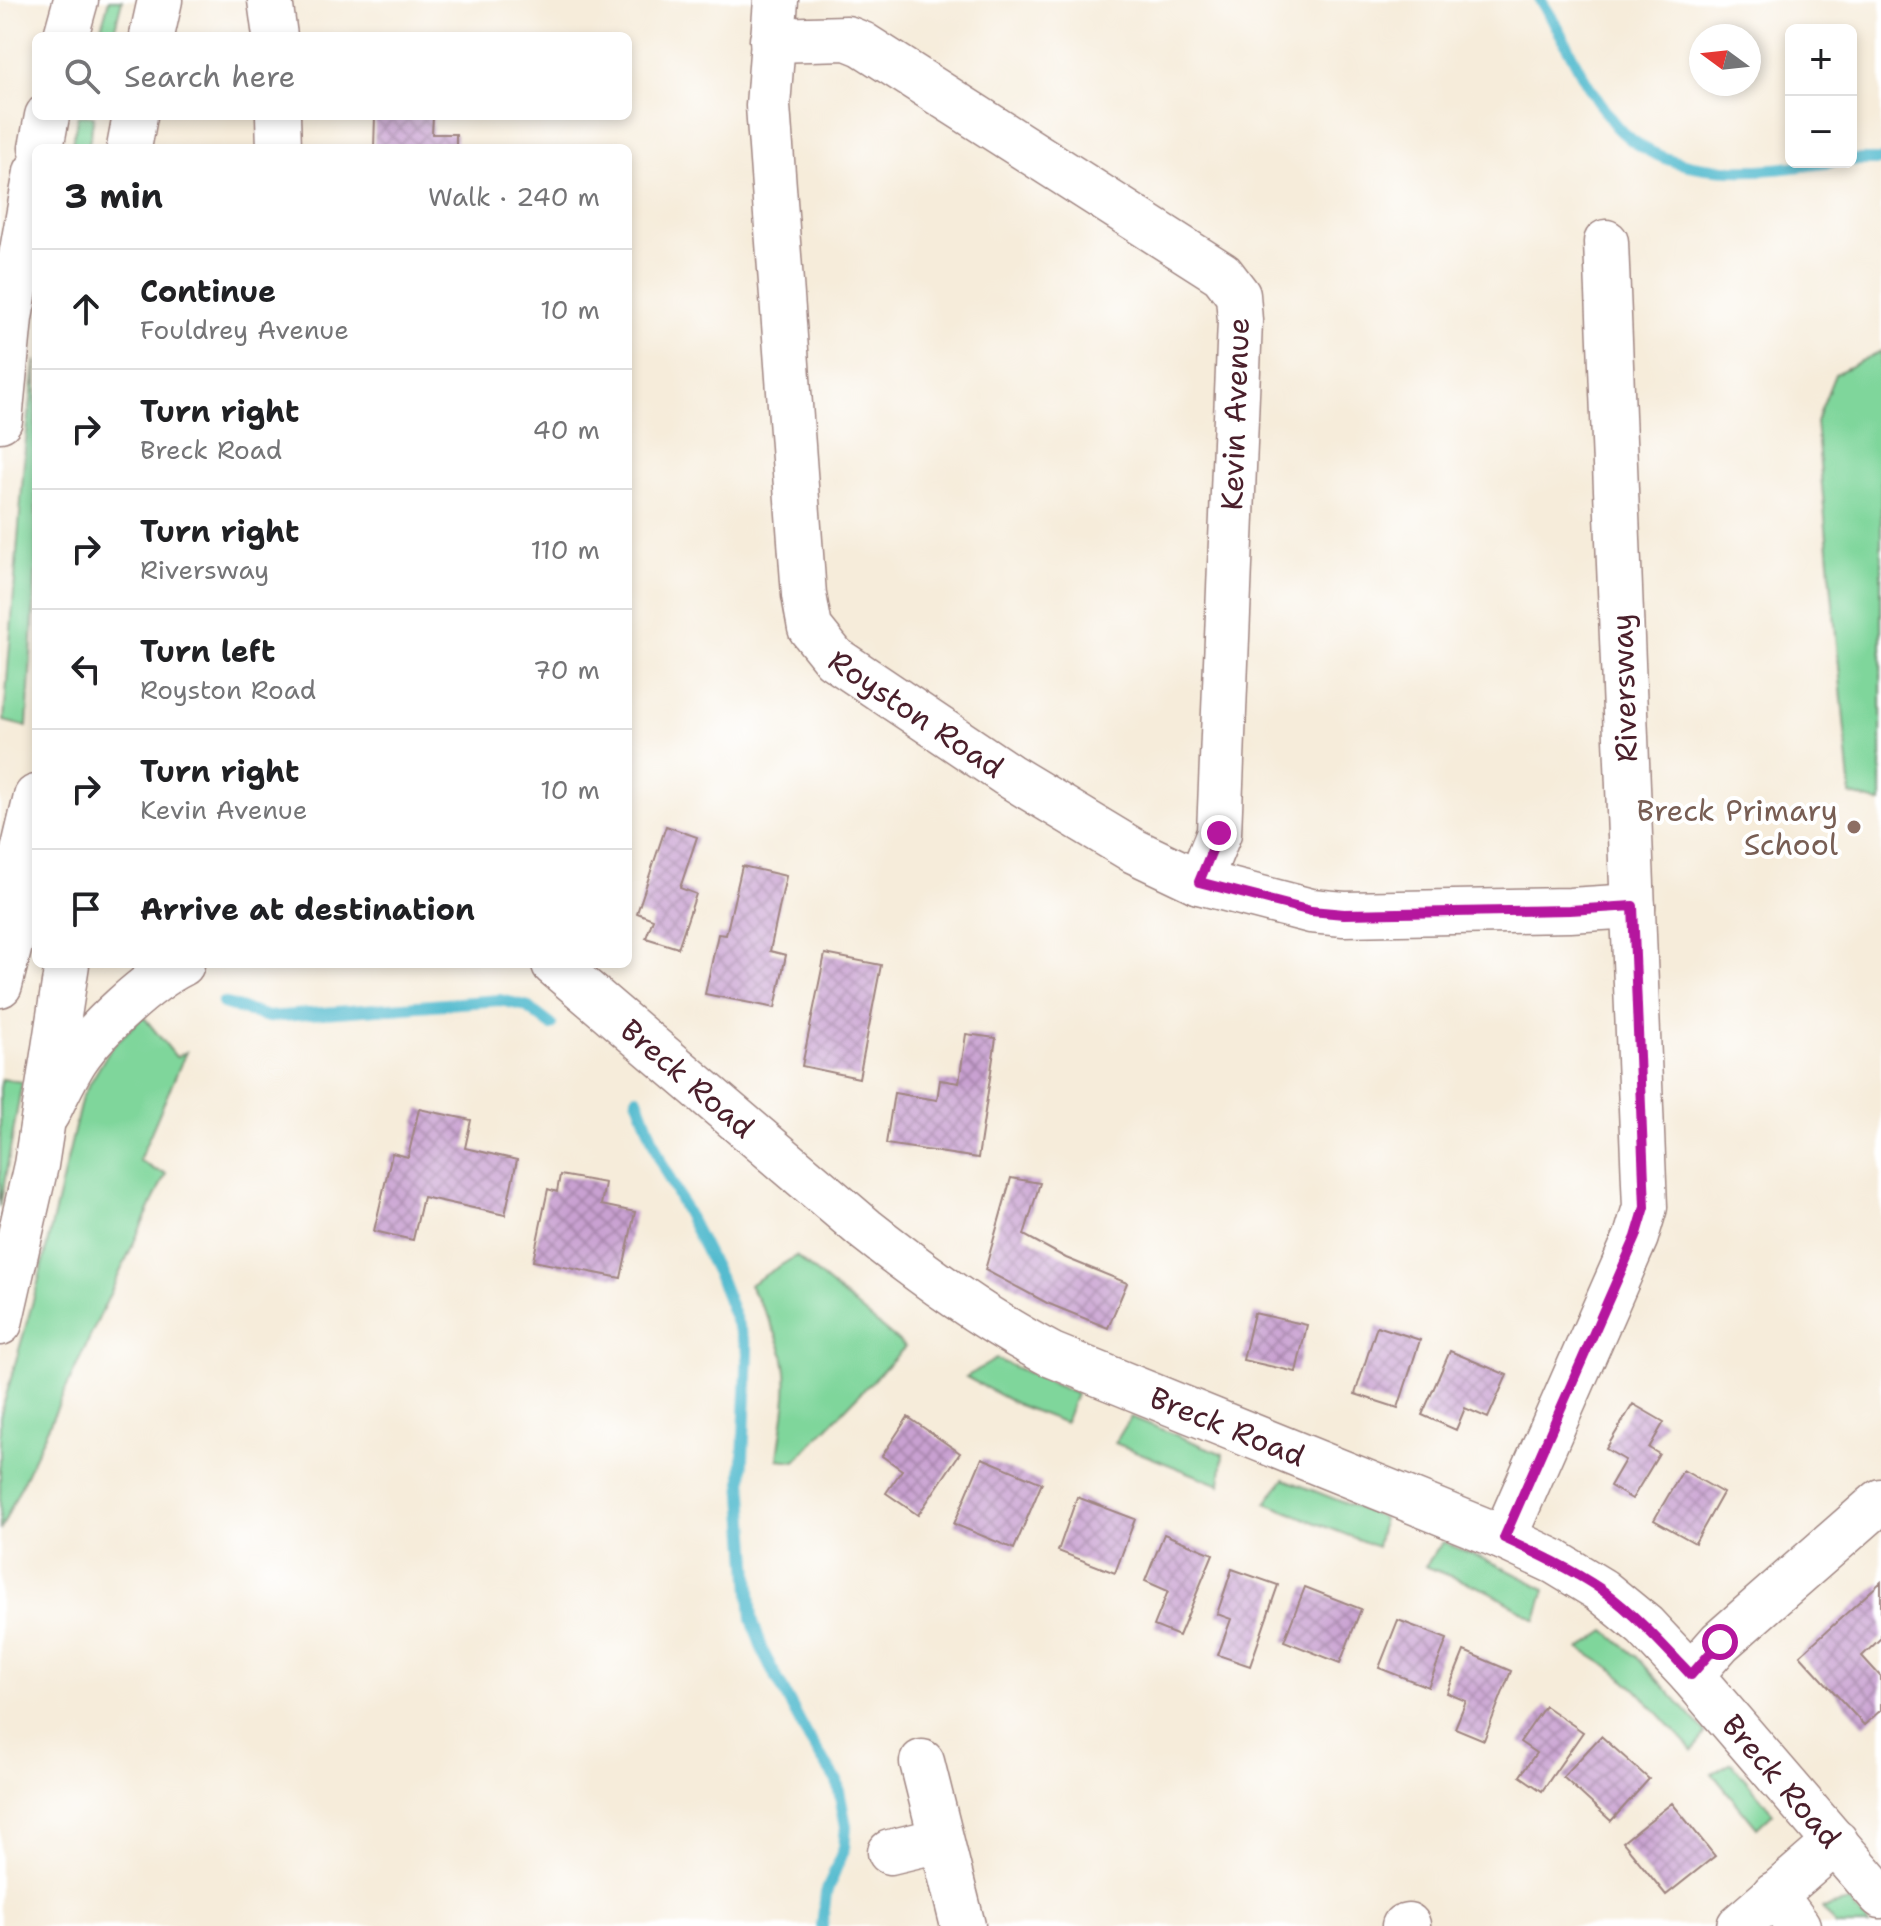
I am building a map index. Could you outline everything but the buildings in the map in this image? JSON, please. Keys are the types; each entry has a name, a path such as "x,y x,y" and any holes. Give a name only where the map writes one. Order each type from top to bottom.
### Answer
{"main road":[{"path":"67,32 76,0"},
{"path":"153,32 160,0"},
{"path":"270,0 274,32"},
{"name":"Royston Road","path":"774,20 768,106 804,595 810,628 834,658 1008,775 1134,851 1199,882 1311,911 1344,914 1633,906"},
{"name":"Kevin Avenue","path":"774,20 862,44 1222,274 1238,295 1240,321 1219,833 1199,882"},
{"path":"42,144 46,120"},
{"path":"130,144 134,120"},
{"path":"278,120 279,144"},
{"path":"0,420 10,318 32,194"},
{"name":"Riversway","path":"1504,1538 1636,1237 1645,1207 1606,242"},
{"path":"0,985 20,882"},
{"path":"0,1323 44,1120 66,968"},
{"path":"44,1120 76,1059 92,1040 144,988 176,968"},
{"name":"Breck Road","path":"559,968 865,1229 1005,1331 1052,1355 1504,1538 1555,1562 1601,1590 1645,1626 1691,1675 1881,1896"},
{"path":"1691,1675 1720,1642 1881,1501"},
{"path":"922,1762 963,1926"},
{"path":"890,1852 940,1840"},
{"path":"1739,1926 1786,1910 1836,1842"}],"green space":[{"path":"109,0 122,0 114,32 100,32"},
{"path":"77,120 93,120 89,144 72,144"},
{"path":"1881,351 1881,803 1851,795 1816,422 1835,374"},
{"path":"32,392 32,638 27,727 4,721"},
{"path":"143,1016 176,1057 186,1052 139,1160 166,1173 0,1531 0,1417 38,1283 82,1097 110,1049"},
{"path":"2,1079 22,1082 0,1207 0,1088"},
{"path":"796,1256 905,1347 795,1461 778,1459 786,1396 784,1359 774,1330 749,1285"},
{"path":"996,1359 1076,1394 1065,1423 1018,1405 966,1377"},
{"path":"1131,1417 1223,1454 1220,1485 1115,1443"},
{"path":"1284,1479 1383,1518 1377,1547 1266,1503"},
{"path":"1443,1542 1545,1589 1536,1620 1489,1591 1425,1566"},
{"path":"1606,1631 1637,1657 1706,1733 1693,1751 1636,1689 1615,1671 1580,1649"},
{"path":"1732,1763 1773,1813 1757,1828 1712,1773"},
{"path":"1850,1902 1869,1926 1836,1926 1822,1908"}],"waterway":[{"path":"1540,0 1607,114 1620,130 1642,147 1666,159 1693,166 1721,170 1785,168"},
{"path":"1857,160 1881,160"},
{"path":"223,1003 268,1017 500,1000 526,1006 551,1025"},
{"path":"637,1098 661,1162 719,1277 748,1351 742,1480 752,1619 764,1654 808,1737 837,1781 846,1826 844,1848 826,1893 822,1926"}],"place":[{"name":"Breck Primary School","path":"1854,827"}],"route":[{"path":"1219,833 1199,882 1311,911 1374,915 1633,906 1645,1207 1636,1237 1504,1538 1555,1562 1601,1590 1645,1626 1691,1675 1720,1642"}]}
